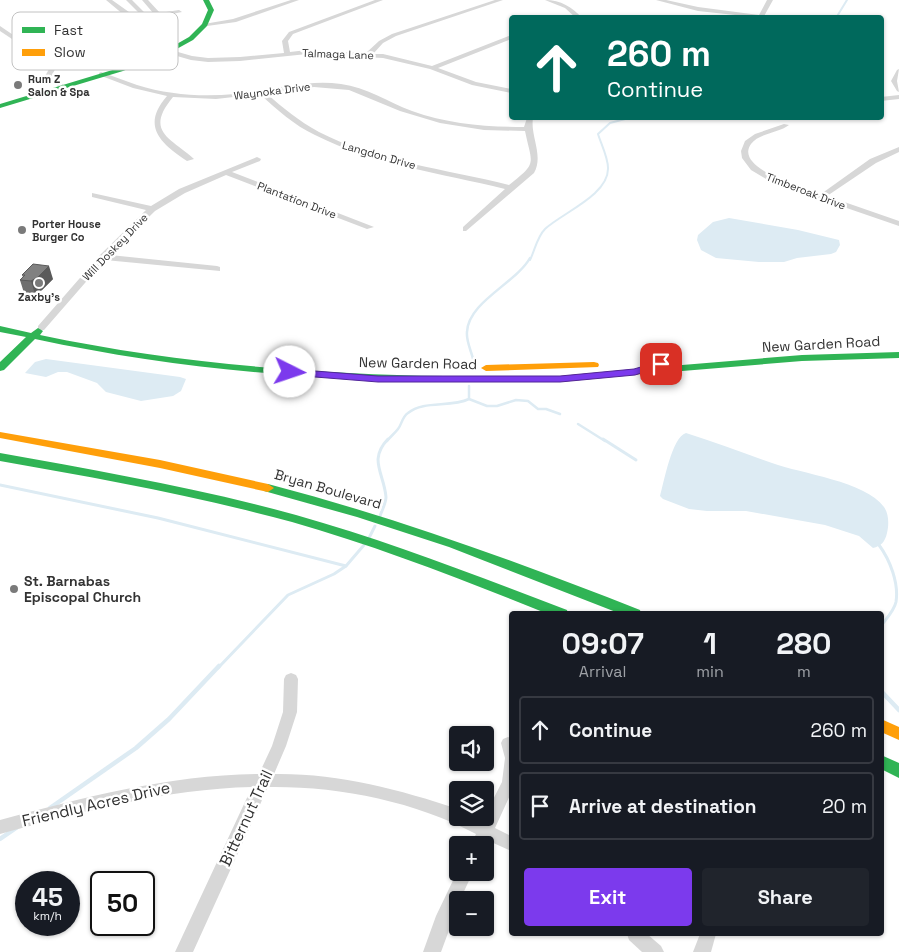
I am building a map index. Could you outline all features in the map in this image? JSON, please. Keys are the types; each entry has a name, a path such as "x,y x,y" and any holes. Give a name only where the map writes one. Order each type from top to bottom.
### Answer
{"main road":[{"path":"178,41 194,30 199,22 201,8 195,0"},
{"path":"178,45 189,41 207,24 211,10 206,0"},
{"path":"62,86 67,82 104,70"},
{"path":"0,106 112,70"},
{"path":"0,318 41,328 133,344 212,353"},
{"path":"0,368 41,328"},
{"name":"New Garden Road","path":"0,329 110,352 190,362 378,379 524,380 802,358 899,355"},
{"name":"New Garden Road","path":"261,358 382,368 562,367 788,348 899,345"},
{"path":"684,368 681,365 682,361 716,354"},
{"path":"190,362 215,360 241,362 248,357"},
{"path":"635,372 649,366 666,364 668,362 667,358"},
{"path":"579,377 576,373 577,370 603,367 611,364"},
{"name":"Bryan Boulevard","path":"0,435 168,465 318,500 482,554 627,611"},
{"path":"0,457 118,478 263,511 334,531 440,566 554,611"},
{"path":"884,726 899,734"},
{"path":"884,763 899,771"}],"street":[{"path":"109,0 123,12"},
{"path":"130,0 142,12"},
{"path":"145,0 156,12"},
{"path":"207,24 234,21 296,0"},
{"path":"287,54 285,41 291,34 380,0"},
{"path":"369,54 381,42 394,35 500,0"},
{"path":"548,0 567,7 576,15"},
{"path":"659,0 698,9 744,15"},
{"path":"761,15 770,0"},
{"path":"0,28 12,40"},
{"path":"432,68 509,38"},
{"name":"Talmaga Lane","path":"178,54 214,61 328,52 369,54 397,58 432,68 474,84 509,91"},
{"path":"53,70 47,78 62,86"},
{"path":"899,71 894,81 899,90"},
{"name":"Waynoka Drive","path":"101,74 141,90 171,95 218,96 305,85 349,87 366,92 408,112 438,121 482,127 528,129"},
{"name":"Langdon Drive","path":"261,92 284,115 298,124 348,148 398,162 479,179 511,188"},
{"path":"171,95 161,105 156,117 158,132 166,143 190,158"},
{"path":"884,98 899,97"},
{"path":"466,228 532,172 536,158 528,129 530,120"},
{"name":"Timberoak Drive","path":"786,125 750,141 746,147 746,158 754,168 764,175 899,224"},
{"path":"821,197 873,161 899,149"},
{"name":"Will Doskey Drive","path":"41,328 103,257 152,209 182,192 257,159"},
{"name":"Plantation Drive","path":"225,172 370,227"},
{"path":"95,195 152,209"},
{"path":"103,257 217,269"},
{"name":"Bitternut Trail","path":"184,952 279,746 290,712 291,679"},
{"name":"Friendly Acres Drive","path":"0,827 90,802 175,785 264,780 322,783 365,790 415,802 449,814"},
{"path":"483,836 509,782"},
{"name":"Friendly Acres Drive","path":"478,826 509,843"},
{"path":"432,952 444,916 461,881"},
{"path":"638,936 655,952"},
{"path":"702,952 707,936"}],"shaded area":[{"path":"729,218 798,230 839,240 840,245 836,252 831,254 797,258 784,262 716,258 701,250 697,240 698,235 713,222"},
{"path":"46,359 186,379 181,391 173,396 141,401 106,392 97,383 67,372 58,372 46,377 25,373 35,362"},
{"path":"686,433 772,463 832,479 863,491 875,498 886,510 888,530 884,541 873,548 859,536 825,525 746,511 689,509 663,499 660,496 669,461 681,436"}],"building":[{"path":"33,264 49,266 31,281 20,280 25,275 22,275"}],"waterway":[{"path":"838,15 847,0"},
{"path":"530,260 542,232 583,203 601,187 606,178 608,164 598,134 610,123 621,120"},
{"path":"473,359 467,335 469,321 475,311 514,276 530,258"},
{"path":"469,386 469,399"},
{"path":"387,441 398,429 406,415 414,409 429,405 462,402 469,399"},
{"path":"469,399 487,406 497,406 516,400 528,401 538,409 546,409 560,414"},
{"path":"578,424 605,441"},
{"path":"380,516 386,497 378,460 382,447 388,439"},
{"path":"603,439 636,460"},
{"path":"0,485 158,518 346,566"},
{"path":"369,538 375,526"},
{"path":"346,566 364,545"},
{"path":"879,545 893,572 897,595 894,609 884,622"},
{"path":"218,668 288,595 334,574 346,566"},
{"path":"50,808 136,748 169,719 219,666"},
{"path":"884,694 899,710"},
{"path":"0,839 16,828"}],"traffic: fast":[{"path":"178,46 191,38 205,25 211,10 206,0"},
{"path":"0,106 118,70"},
{"path":"0,329 110,351 221,366 333,376 445,379"},
{"path":"0,368 38,331"},
{"path":"658,370 802,358 899,355"},
{"path":"0,457 186,492 295,519 396,551 554,611"},
{"path":"268,488 362,514 454,544 628,611"},
{"path":"884,763 899,771"}],"traffic: slow":[{"path":"486,368 594,365"},
{"path":"445,379 560,379 658,370"},
{"path":"0,435 160,464 268,488"},
{"path":"884,726 899,734"}],"place":[{"name":"Rum Z Salon & Spa","path":"18,85"},
{"name":"Porter House Burger Co","path":"22,230"},
{"name":"Zaxby's","path":"39,283"},
{"name":"St. Barnabas Episcopal Church","path":"14,589"}],"route":[{"path":"290,372 378,379 524,380 560,379 635,372 649,366 661,364"}]}
